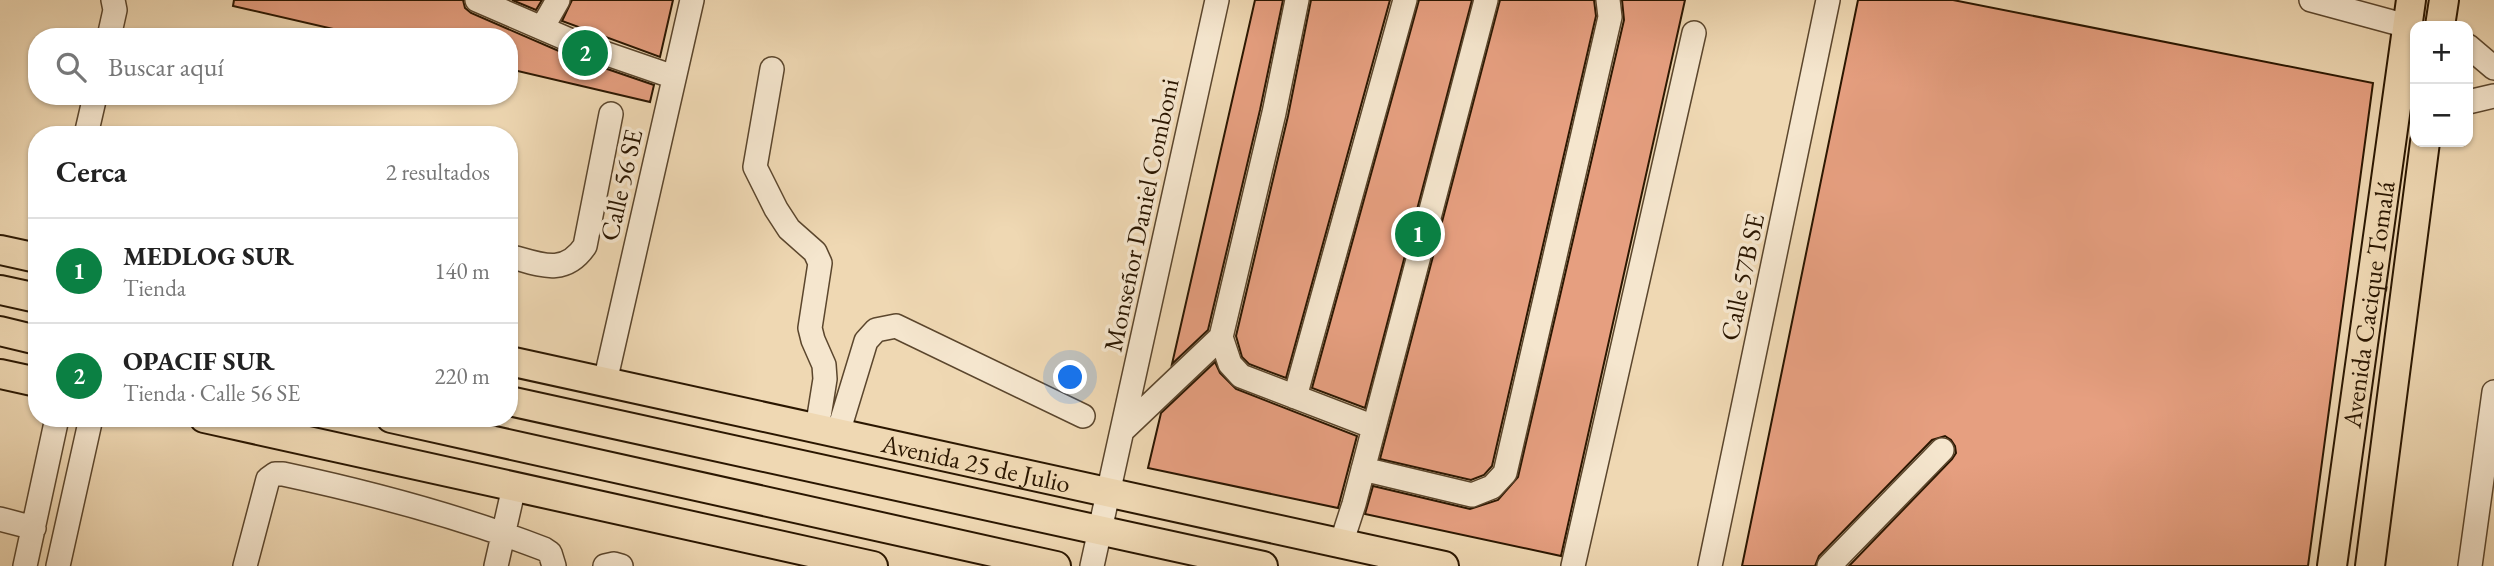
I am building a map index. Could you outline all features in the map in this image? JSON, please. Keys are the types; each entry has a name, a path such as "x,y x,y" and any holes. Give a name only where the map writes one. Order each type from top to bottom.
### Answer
{"main road":[{"name":"Avenida Cacique Tomalá","path":"2332,566 2409,13"},
{"name":"Avenida Cacique Tomalá","path":"2370,566 2424,147"},
{"path":"0,250 28,256"},
{"path":"0,289 28,296"},
{"path":"0,331 28,338"},
{"name":"Avenida 25 de Julio","path":"518,363 1444,566"},
{"path":"0,374 28,380"},
{"name":"Avenida 25 de Julio","path":"518,403 1263,566"},
{"path":"245,427 873,566"},
{"path":"431,427 1056,566"}],"street":[{"path":"110,28 115,10 113,0"},
{"path":"478,0 581,45 674,77"},
{"path":"542,28 558,0"},
{"name":"Calle 56 SE","path":"605,383 692,0"},
{"name":"Monseñor Daniel Comboni","path":"1092,566 1217,0"},
{"path":"1297,0 1274,113 1221,337 1230,364 1241,376 1374,427"},
{"path":"1295,397 1405,0"},
{"path":"1341,544 1486,0"},
{"path":"1363,469 1472,495 1492,487 1505,473 1610,17 1608,0"},
{"name":"Calle 57B SE","path":"1710,566 1828,0"},
{"path":"2311,0 2409,13"},
{"path":"1573,566 1694,33"},
{"path":"2473,50 2494,68"},
{"path":"772,69 755,167 789,229 815,252 820,263 810,328 824,365 828,431"},
{"path":"2473,101 2494,96"},
{"path":"88,126 93,105"},
{"path":"518,258 553,267 579,255 585,246 611,114"},
{"path":"828,431 866,341 876,330 896,327 1083,416"},
{"path":"1122,431 1221,337"},
{"path":"2470,566 2494,392"},
{"path":"25,566 55,427"},
{"path":"58,566 89,427"},
{"path":"1830,566 1942,450"},
{"path":"245,566 268,479 275,474 375,494 503,533 550,552 554,566"},
{"path":"496,566 514,486"},
{"path":"0,519 34,528"},
{"path":"605,566 621,566"}],"building":[{"path":"234,0 463,0 465,8 471,13 506,28 329,28 233,6"},
{"path":"512,0 542,0 536,10"},
{"path":"572,0 673,0 660,57 562,21"},
{"path":"1255,0 1283,0 1260,110 1208,330 1172,364"},
{"path":"1311,0 1390,0 1286,378 1249,364 1242,357 1236,336 1288,116"},
{"path":"1419,0 1472,0 1365,408 1312,388"},
{"path":"1500,0 1594,0 1596,16 1492,466 1484,475 1471,480 1380,459"},
{"path":"1622,0 1685,0 1561,556 1365,514 1373,486 1470,509 1498,500 1518,477 1624,20"},
{"path":"1858,0 1953,0 2373,83 2308,566 1849,566 1952,459 1956,453 1955,446 1945,436 1932,440 1819,556 1815,566 1742,566"},
{"path":"518,33 575,58 654,85 650,102 518,71"},
{"path":"1215,362 1220,373 1236,389 1357,436 1338,508 1148,468 1161,413"}],"place":[{"name":"OPACIF SUR","path":"585,53"},
{"name":"MEDLOG SUR","path":"1418,234"}]}
